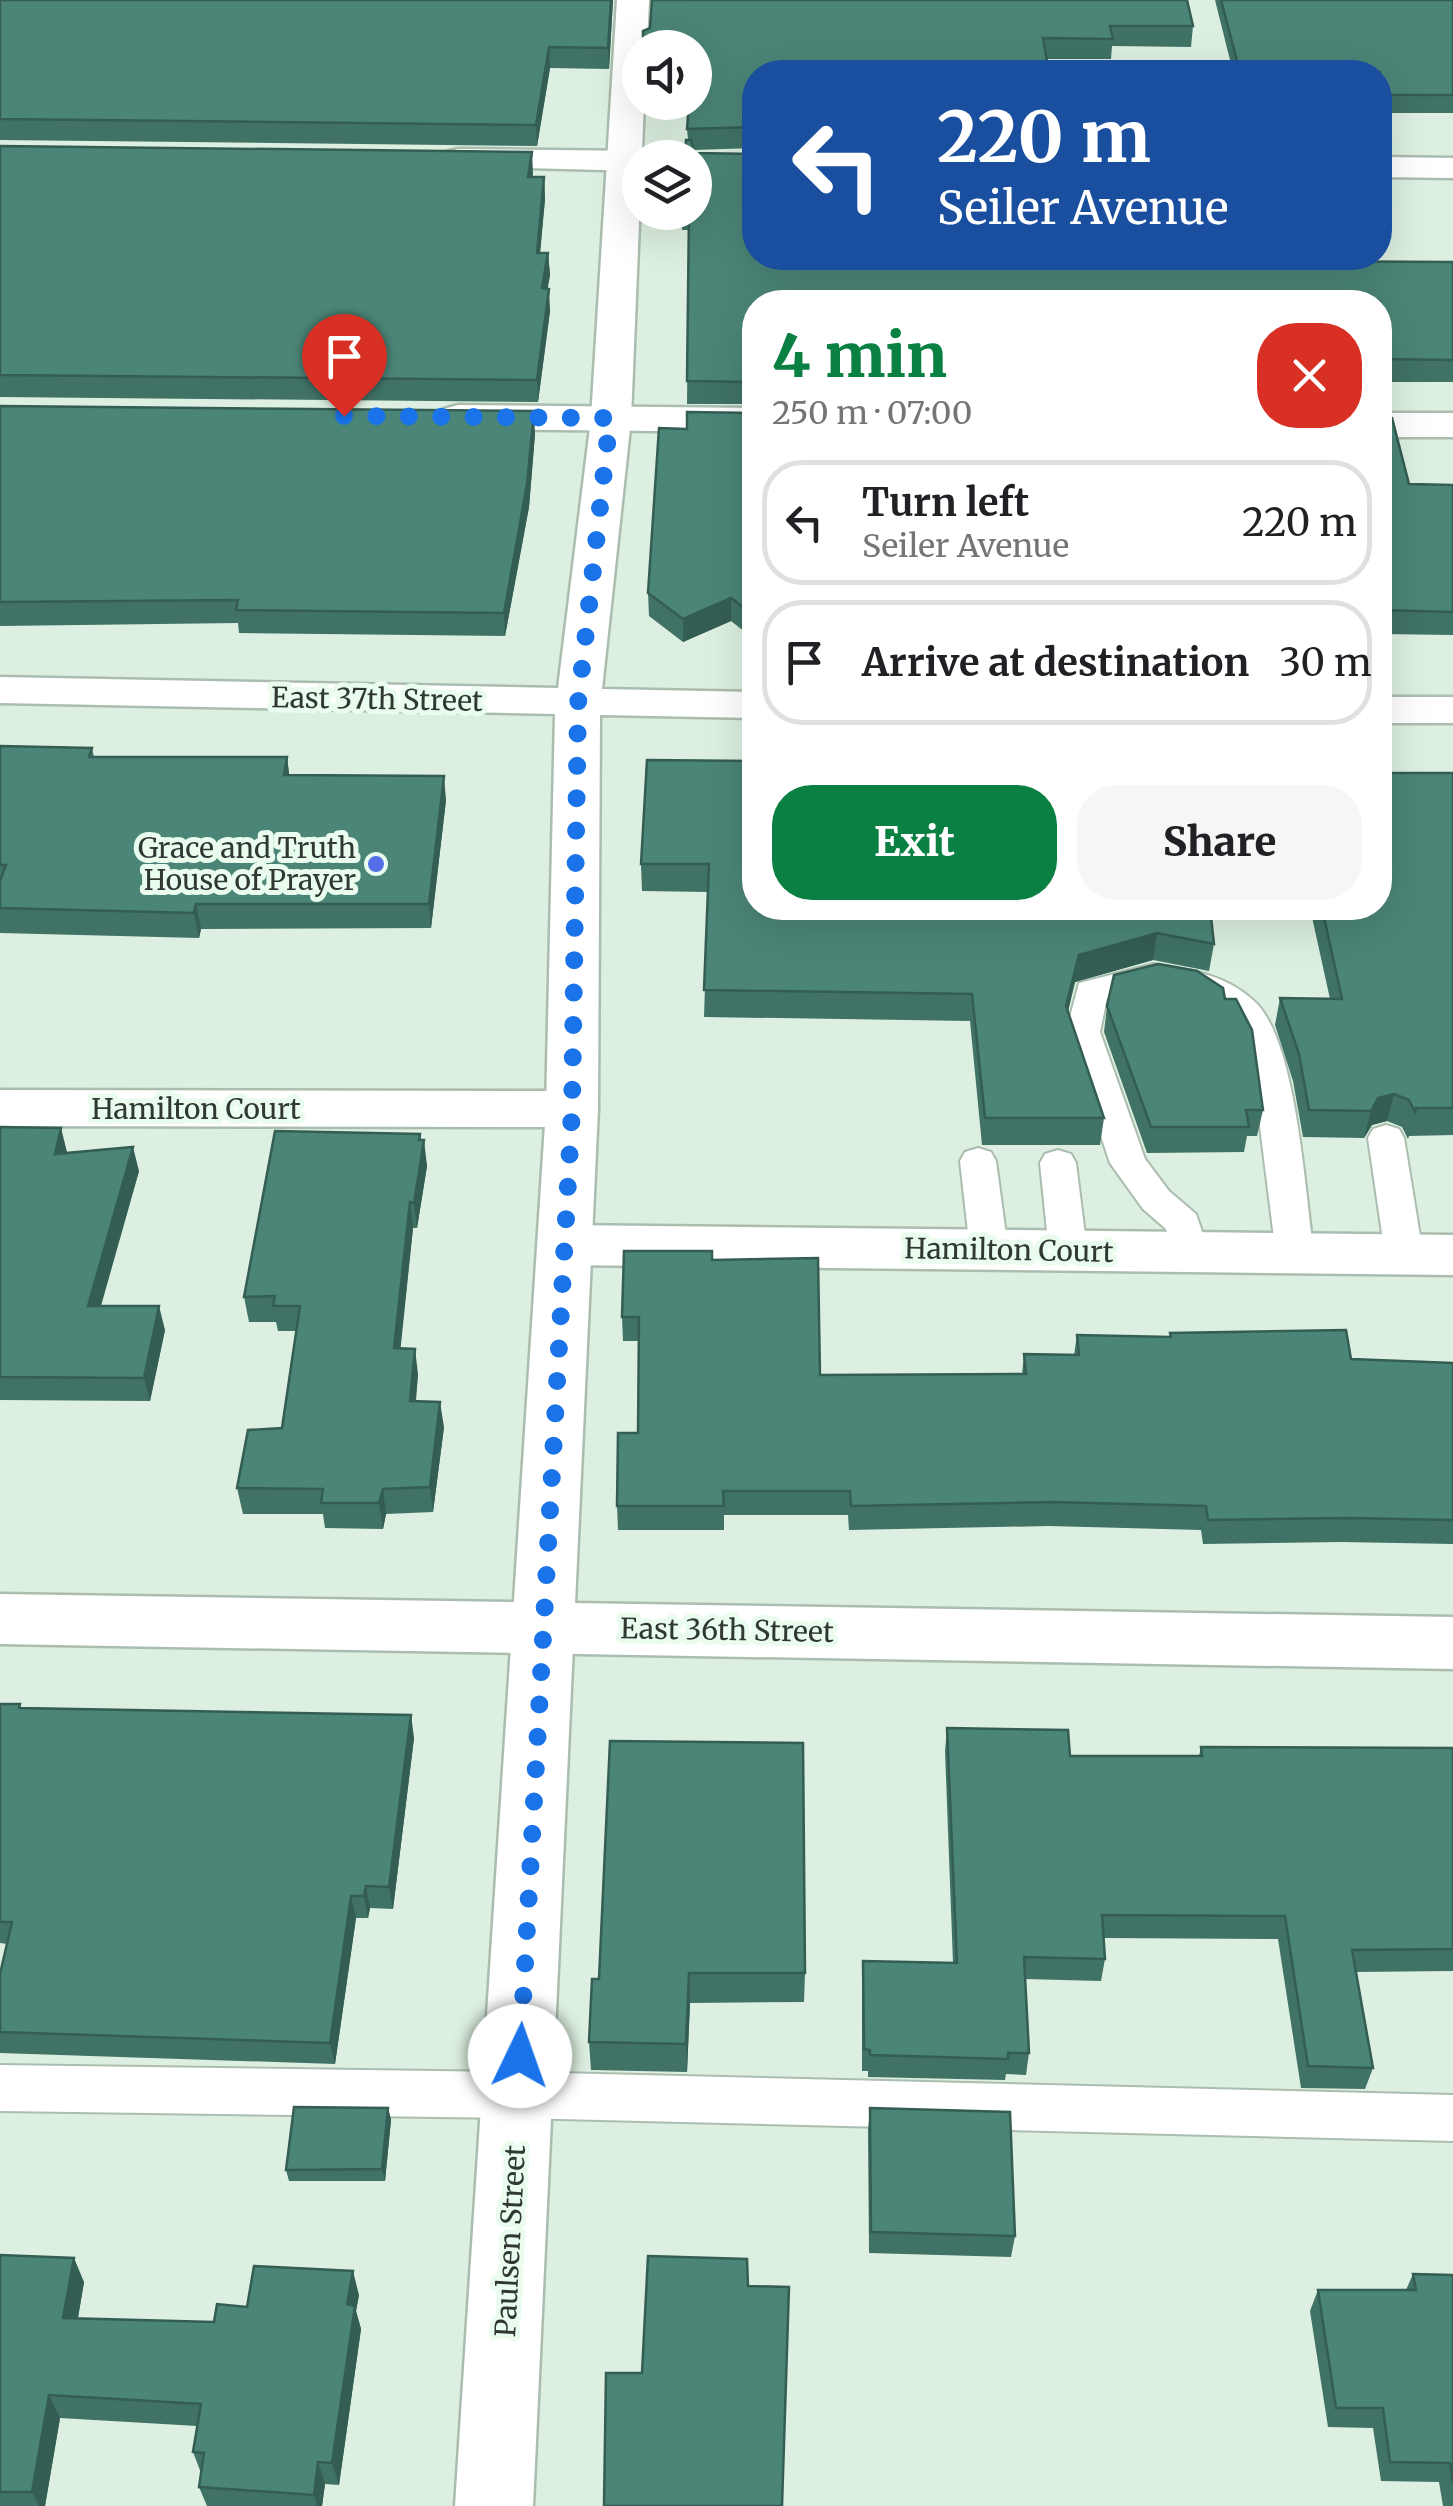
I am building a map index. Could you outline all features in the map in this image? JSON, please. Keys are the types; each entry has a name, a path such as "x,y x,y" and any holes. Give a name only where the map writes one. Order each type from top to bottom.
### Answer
{"street":[{"name":"Paulsen Street","path":"632,140 633,0"},
{"path":"430,158 622,161"},
{"path":"1392,167 1453,168"},
{"name":"Paulsen Street","path":"494,2506 572,1110 578,704 626,230"},
{"path":"414,417 742,420"},
{"path":"1392,425 1453,426"},
{"name":"East 37th Street","path":"0,690 742,705"},
{"path":"1392,710 1453,710"},
{"name":"Hamilton Court","path":"0,1108 572,1110"},
{"name":"Hamilton Court","path":"565,1245 1429,1255"},
{"name":"East 36th Street","path":"0,1618 1453,1643"}],"lane":[{"path":"1190,1252 1183,1224 1156,1200 1128,1163 1083,1032 1090,991 1154,974 1204,983 1244,1010 1268,1055 1295,1254"},
{"path":"1386,1138 1429,1255"},
{"path":"978,1161 989,1250"},
{"path":"1058,1164 1068,1251"},
{"path":"0,2088 518,2095 1453,2118"}],"building":[{"path":"0,0 611,0 608,48 549,47 536,125 0,119"},
{"path":"652,0 1187,0 1193,26 1110,26 1113,39 1043,38 1047,60 742,60 742,127 687,129 688,120 712,120 712,30 645,30 650,28"},
{"path":"1221,0 1453,0 1453,95 1392,95 1392,60 1237,60"},
{"path":"0,146 532,152 528,177 544,177 537,253 548,253 542,288 549,289 537,380 0,375"},
{"path":"712,153 742,154 742,270 1392,270 1392,262 1453,262 1453,360 1392,359 1392,290 742,290 742,382 687,381 689,230 712,230"},
{"path":"0,406 534,411 527,484 504,613 236,610 238,600 0,602"},
{"path":"687,412 742,413 742,606 731,598 683,619 648,593 659,428 687,429"},
{"path":"1392,418 1409,484 1453,485 1453,612 1392,610"},
{"path":"0,746 92,748 89,757 287,757 284,775 444,776 429,904 196,904 194,913 0,908 0,881 6,865 0,865"},
{"path":"647,760 742,761 742,920 1211,920 1214,944 1157,933 1079,955 1066,1006 1104,1118 985,1118 972,994 704,990 709,864 641,864"},
{"path":"1392,773 1453,773 1453,1108 1416,1108 1415,1112 1409,1100 1394,1094 1378,1098 1371,1111 1309,1110 1299,1054 1280,998 1342,999 1325,920 1392,920"},
{"path":"1158,964 1197,971 1223,988 1225,999 1236,999 1252,1030 1263,1110 1246,1110 1249,1127 1151,1127 1107,1006 1114,975"},
{"path":"0,1127 61,1128 55,1154 133,1147 88,1306 159,1306 144,1378 0,1377"},
{"path":"275,1131 420,1134 419,1140 424,1140 414,1203 410,1202 394,1348 415,1349 410,1401 440,1402 430,1487 383,1489 379,1503 321,1503 323,1489 237,1488 248,1430 282,1428 300,1306 273,1306 275,1296 244,1297"},
{"path":"624,1251 712,1251 712,1260 818,1258 820,1375 1026,1374 1024,1354 1079,1355 1077,1335 1171,1337 1170,1333 1346,1330 1351,1359 1453,1363 1453,1520 1208,1520 1206,1506 1053,1502 851,1506 850,1491 723,1491 724,1506 617,1506 618,1433 638,1433 639,1317 622,1317"},
{"path":"0,1704 20,1704 19,1708 411,1715 389,1887 366,1886 364,1896 351,1896 330,2043 0,2032 0,1974 12,1922 0,1922"},
{"path":"947,1728 1068,1730 1070,1756 1202,1756 1201,1747 1453,1748 1453,1949 1352,1950 1373,2068 1308,2066 1285,1916 1102,1915 1105,1959 1024,1957 1029,2053 1008,2053 1008,2059 870,2055 870,2050 864,2049 863,1961 957,1963"},
{"path":"610,1741 803,1743 805,1973 689,1973 686,2044 589,2042 592,1979 599,1979"},
{"path":"294,2107 388,2108 382,2169 286,2170"},
{"path":"870,2108 1010,2112 1015,2236 871,2232"},
{"path":"0,2255 74,2258 63,2318 214,2322 217,2304 247,2307 254,2266 353,2271 347,2304 355,2306 332,2463 318,2462 314,2495 199,2487 204,2453 193,2452 201,2404 49,2395 32,2492 0,2492"},
{"path":"648,2256 747,2259 748,2286 789,2287 782,2506 604,2506 606,2373 642,2373"},
{"path":"1413,2274 1453,2275 1453,2483 1450,2463 1390,2462 1383,2408 1336,2408 1318,2290 1416,2290"}],"place":[{"name":"Grace and Truth House of Prayer","path":"376,864"}],"route":[{"path":"344,416 610,418 578,704 572,1110 520,2056"}]}
